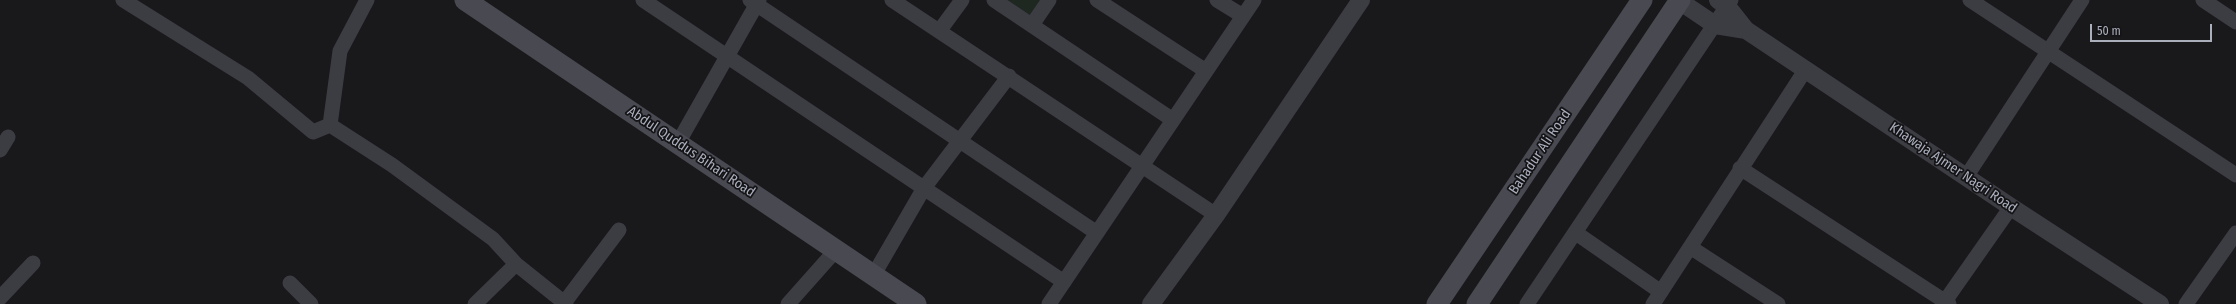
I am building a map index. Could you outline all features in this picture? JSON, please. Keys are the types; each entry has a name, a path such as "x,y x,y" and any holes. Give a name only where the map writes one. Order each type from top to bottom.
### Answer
{"main road":[{"name":"Bahadur Ali Road","path":"1437,304 1642,0"},
{"path":"1477,304 1679,0"},
{"name":"Abdul Quddus Bihari Road","path":"471,2 916,304"}],"street":[{"path":"123,0 248,78 312,132 330,126"},
{"path":"330,126 340,51 367,0"},
{"path":"643,0 1064,282"},
{"path":"892,0 940,30 1216,215"},
{"path":"940,30 962,0"},
{"path":"994,0 1173,120"},
{"path":"1032,25 1049,0"},
{"path":"1097,0 1206,71"},
{"path":"1217,0 1243,16"},
{"path":"1049,304 1254,0"},
{"path":"1151,304 1216,215 1361,0"},
{"name":"Khawaja Ajmer Nagri Road","path":"1679,0 1715,25 1746,30"},
{"path":"1970,0 2236,175"},
{"path":"1966,177 2082,0"},
{"path":"2203,0 2236,22"},
{"path":"678,143 755,1 1097,233"},
{"path":"1527,304 1715,25 1725,2"},
{"name":"Khawaja Ajmer Nagri Road","path":"1725,2 1746,30 2010,207 2160,304"},
{"path":"1576,233 1657,298 1740,168 1806,69"},
{"path":"873,276 924,188 1009,76"},
{"path":"330,126 392,165 493,238 516,264 565,303 619,230"},
{"path":"0,150 8,137"},
{"path":"1740,168 1946,303 2010,207"},
{"path":"2186,304 2236,233"},
{"path":"1690,247 1772,302"},
{"path":"788,304 836,250"},
{"path":"0,298 33,264"},
{"path":"475,304 516,264"},
{"path":"290,283 311,304"}],"shaded area":[{"path":"994,0 1049,0 1032,25"}]}
